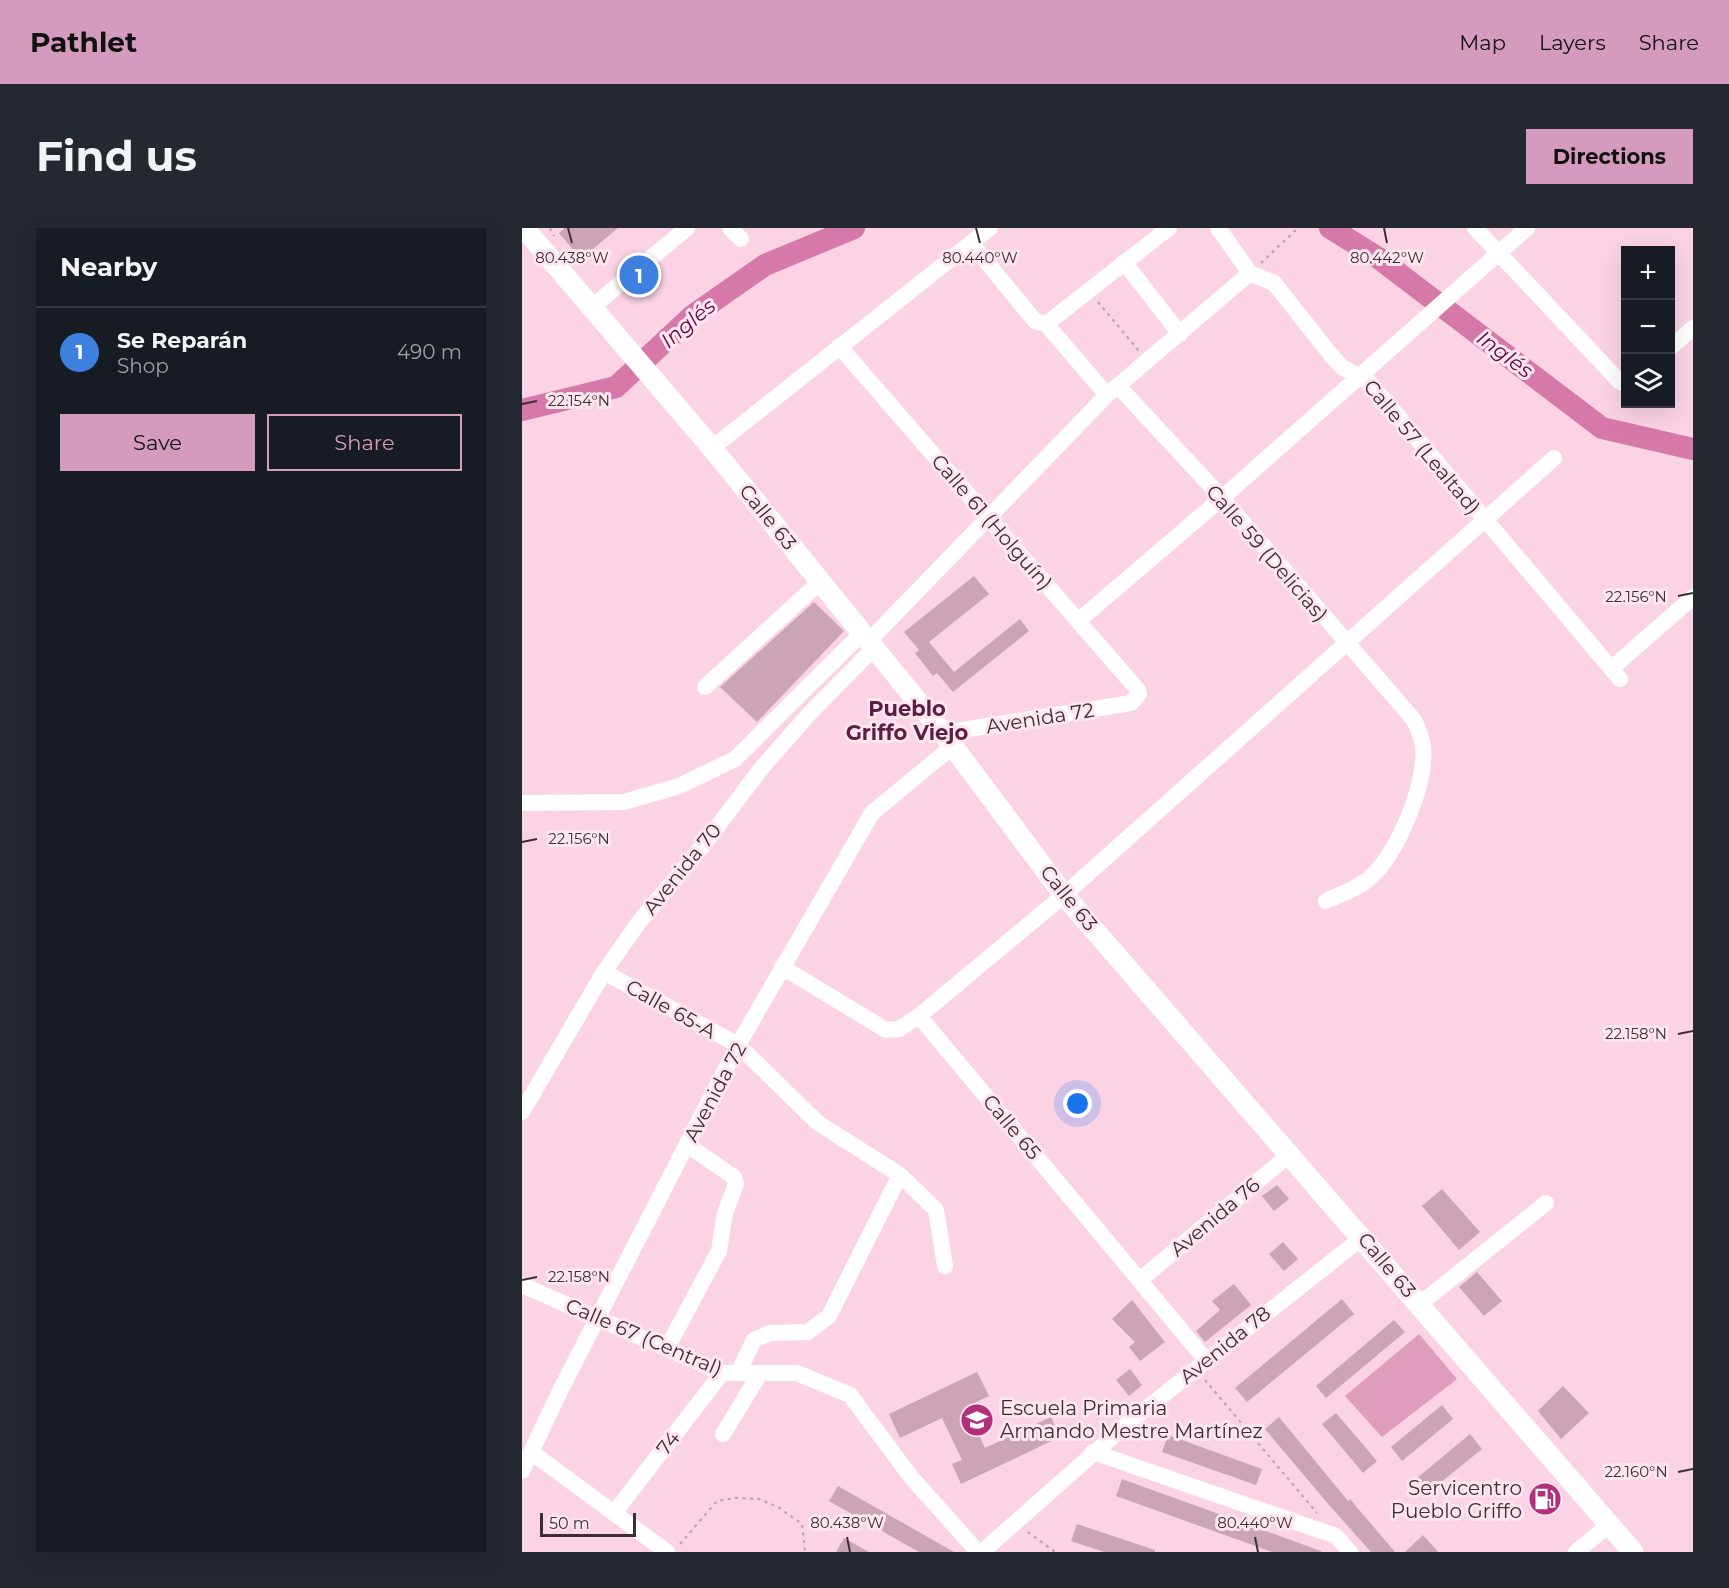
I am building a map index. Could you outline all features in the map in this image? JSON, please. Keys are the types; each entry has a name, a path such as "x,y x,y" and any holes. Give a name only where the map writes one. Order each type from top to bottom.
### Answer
{"main road":[{"name":"Calle 63","path":"528,231 712,448 948,740 1064,895 1174,1026 1363,1237 1633,1552"}],"street":[{"path":"592,307 687,228"},
{"path":"712,448 990,228"},
{"path":"1041,322 1089,290 1169,228"},
{"name":"Calle 57 (Lealtad)","path":"1218,228 1250,273 1274,282 1342,367 1369,382 1616,673 1693,597"},
{"path":"1475,228 1621,381"},
{"path":"1078,621 1419,326 1527,228"},
{"name":"Calle 59 (Delicias)","path":"971,243 1041,322 1222,498 1345,644 1414,720 1423,746 1423,759 1410,814 1400,840 1386,862 1370,879 1326,901"},
{"path":"1124,262 1180,334"},
{"path":"522,804 624,802 679,786 735,759 867,642 1113,391 1250,273"},
{"path":"1675,344 1693,328"},
{"name":"Calle 61 (Holguín)","path":"839,346 1138,690 1137,700"},
{"path":"782,967 886,1030 899,1029 919,1016 1064,895 1554,458"},
{"path":"705,687 820,582"},
{"name":"Avenida 70","path":"522,1112 604,972 639,922 702,847 760,770 867,642"},
{"name":"Avenida 72","path":"522,1471 738,1045 872,813 948,740 1137,700"},
{"name":"Calle 65-A","path":"604,972 738,1045 818,1123 900,1175 936,1210 945,1266"},
{"name":"Calle 65","path":"919,1016 1140,1280 1201,1364"},
{"path":"667,1348 719,1251 725,1213 736,1181 687,1145"},
{"name":"Avenida 76","path":"1140,1280 1290,1154"},
{"name":"74","path":"614,1513 730,1373 754,1340 770,1333 808,1332 829,1316 900,1175"},
{"path":"1420,1304 1546,1203"},
{"name":"Avenida 78","path":"980,1552 1093,1452 1363,1237"},
{"name":"Calle 67 (Central)","path":"522,1285 730,1373 759,1375 797,1373 850,1395 911,1477 980,1552"},
{"path":"723,1434 759,1375"},
{"path":"531,1452 667,1552"},
{"path":"1093,1452 1336,1536 1350,1552"},
{"path":"1576,1552 1610,1524"}],"path":[{"path":"1250,273 1298,228"},
{"path":"1089,290 1148,362"},
{"path":"1201,1364 1336,1536"},
{"path":"673,1552 717,1501 736,1498 759,1499 777,1507 802,1524 805,1552"},
{"path":"1028,1532 1055,1552"}],"shaded area":[{"path":"1419,1334 1457,1379 1382,1437 1345,1396"}],"building":[{"path":"565,228 618,228 581,259 559,233"},
{"path":"974,576 989,594 929,642 954,672 1020,619 1029,631 953,692 937,673 933,676 915,653 919,650 904,632"},
{"path":"814,602 844,631 757,722 720,687"},
{"path":"1277,1185 1289,1199 1274,1211 1262,1196"},
{"path":"1442,1189 1480,1232 1459,1250 1422,1206"},
{"path":"1283,1242 1298,1259 1284,1271 1269,1254"},
{"path":"1477,1272 1502,1301 1484,1316 1459,1287"},
{"path":"1234,1284 1251,1305 1205,1342 1196,1331 1220,1310 1212,1301"},
{"path":"1342,1299 1354,1314 1247,1402 1235,1388"},
{"path":"1132,1300 1165,1342 1140,1361 1129,1347 1135,1342 1112,1319"},
{"path":"1394,1320 1405,1332 1326,1398 1316,1386"},
{"path":"1130,1369 1142,1385 1129,1396 1116,1380"},
{"path":"977,1372 989,1396 966,1407 985,1448 1051,1417 1060,1437 961,1484 952,1464 962,1460 942,1418 900,1438 889,1414"},
{"path":"1563,1386 1589,1413 1561,1439 1538,1411"},
{"path":"1442,1405 1453,1419 1402,1461 1391,1447"},
{"path":"1336,1413 1377,1461 1363,1473 1322,1424"},
{"path":"1279,1417 1348,1501 1350,1499 1395,1552 1371,1552 1329,1505 1265,1429"},
{"path":"1470,1434 1482,1449 1429,1492 1417,1478"},
{"path":"1168,1435 1262,1469 1256,1485 1162,1452"},
{"path":"1122,1479 1321,1552 1272,1552 1116,1496"},
{"path":"838,1486 954,1552 919,1552 829,1501"},
{"path":"1077,1524 1155,1550 1155,1552 1104,1552 1071,1541"},
{"path":"1423,1535 1438,1552 1405,1552"},
{"path":"844,1538 869,1552 836,1552"}],"waterway":[{"name":"Inglés","path":"522,410 616,387 692,316 765,265 854,228"},
{"name":"Inglés","path":"1330,228 1377,257 1602,428 1693,449"}],"place":[{"name":"Se Reparán","path":"639,275"},
{"name":"Escuela Primaria Armando Mestre Martínez","path":"977,1420"},
{"name":"Servicentro Pueblo Griffo","path":"1545,1499"}],"district":[{"name":"Pueblo Griffo Viejo","path":"907,720"}]}
